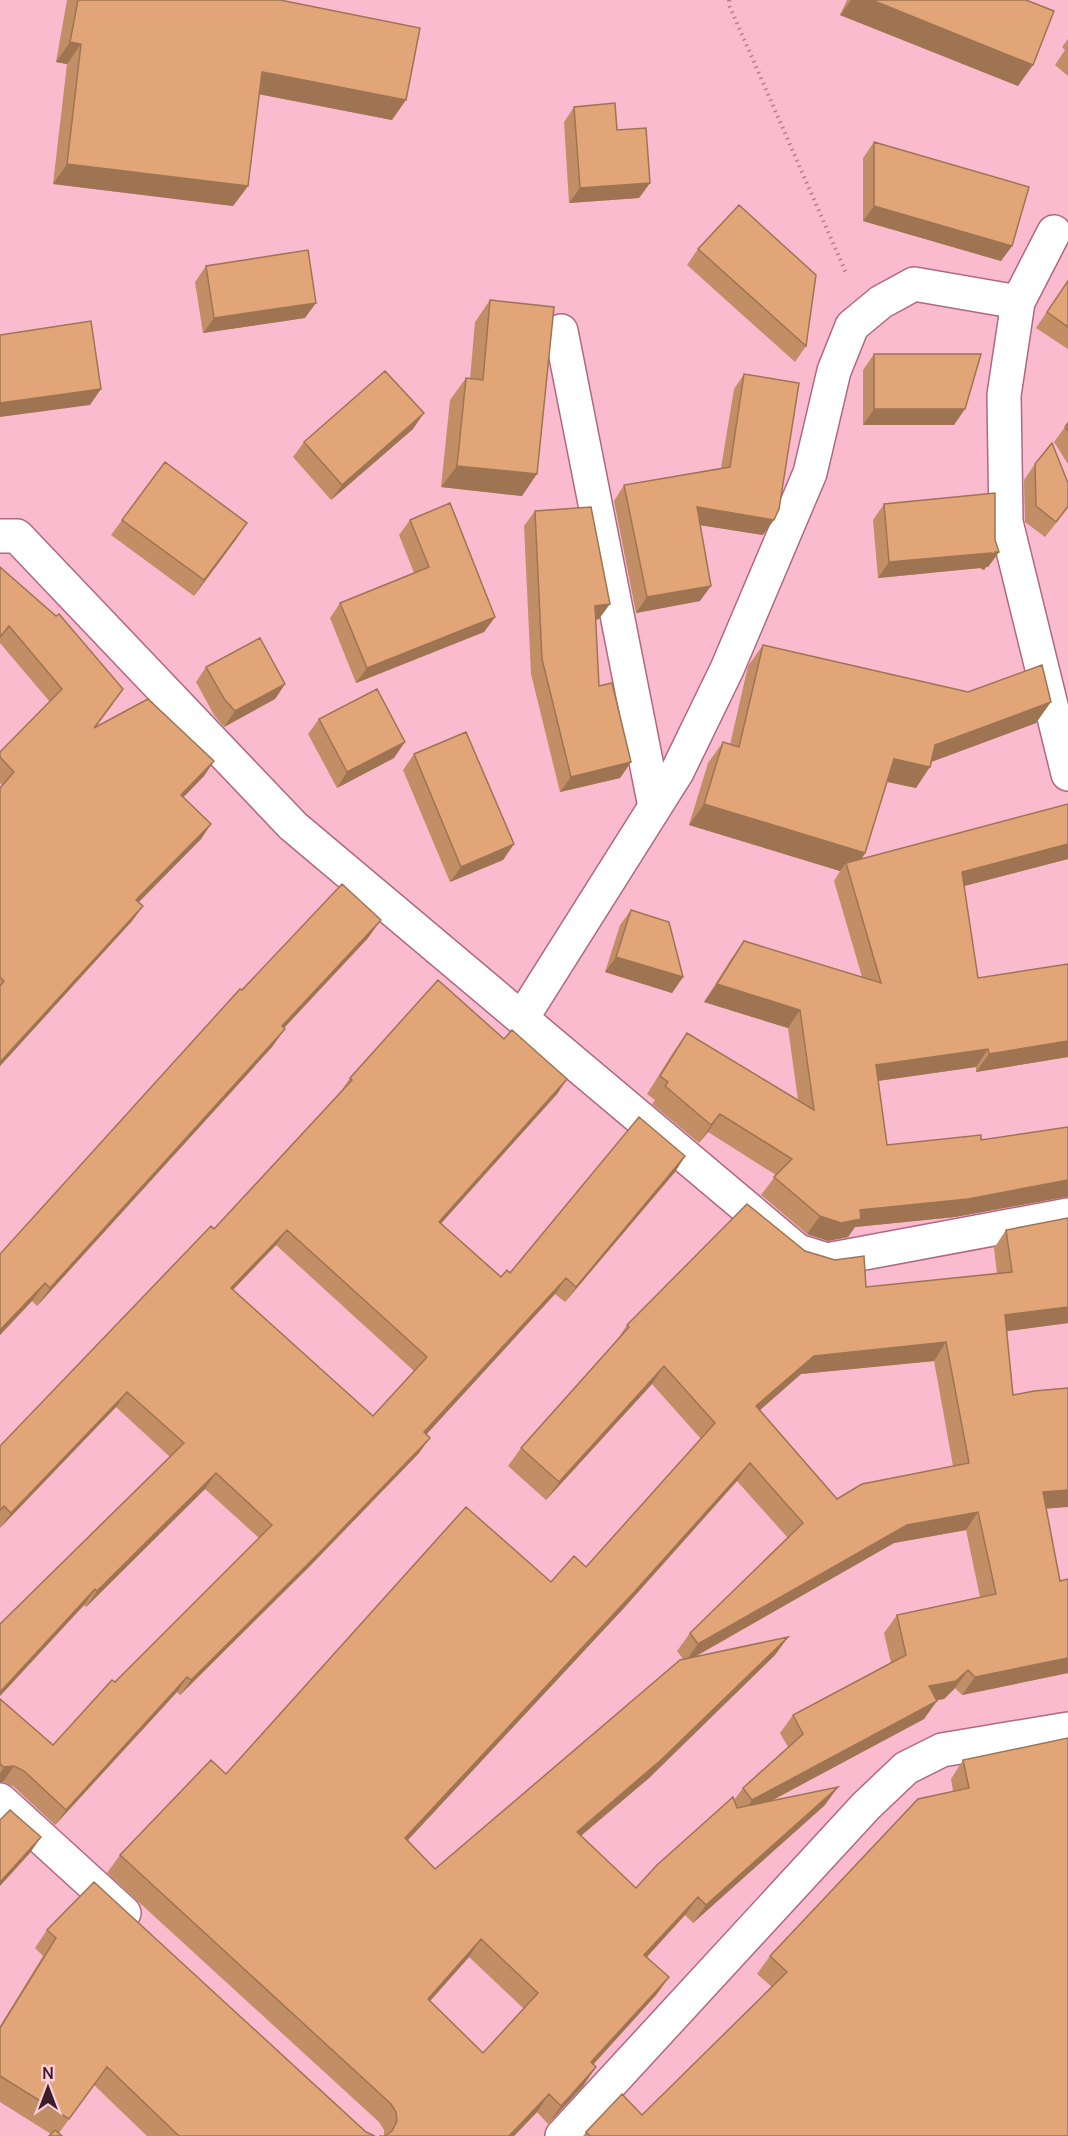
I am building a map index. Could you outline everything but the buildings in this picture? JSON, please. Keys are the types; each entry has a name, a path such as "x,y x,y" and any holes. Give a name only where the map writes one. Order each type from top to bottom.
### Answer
{"street":[{"path":"1054,232 1018,302 1004,395 1006,522 1068,774"},
{"path":"522,1018 677,772 727,669 810,473 834,371 852,326 881,302 914,284 1018,302"},
{"path":"561,331 655,807"},
{"path":"0,536 17,536 293,826 798,1251 827,1260 1068,1215"},
{"path":"562,2136 866,1806 906,1768 942,1750 1068,1729"},
{"path":"0,1800 148,1936"}],"path":[{"path":"729,0 865,315"}]}
